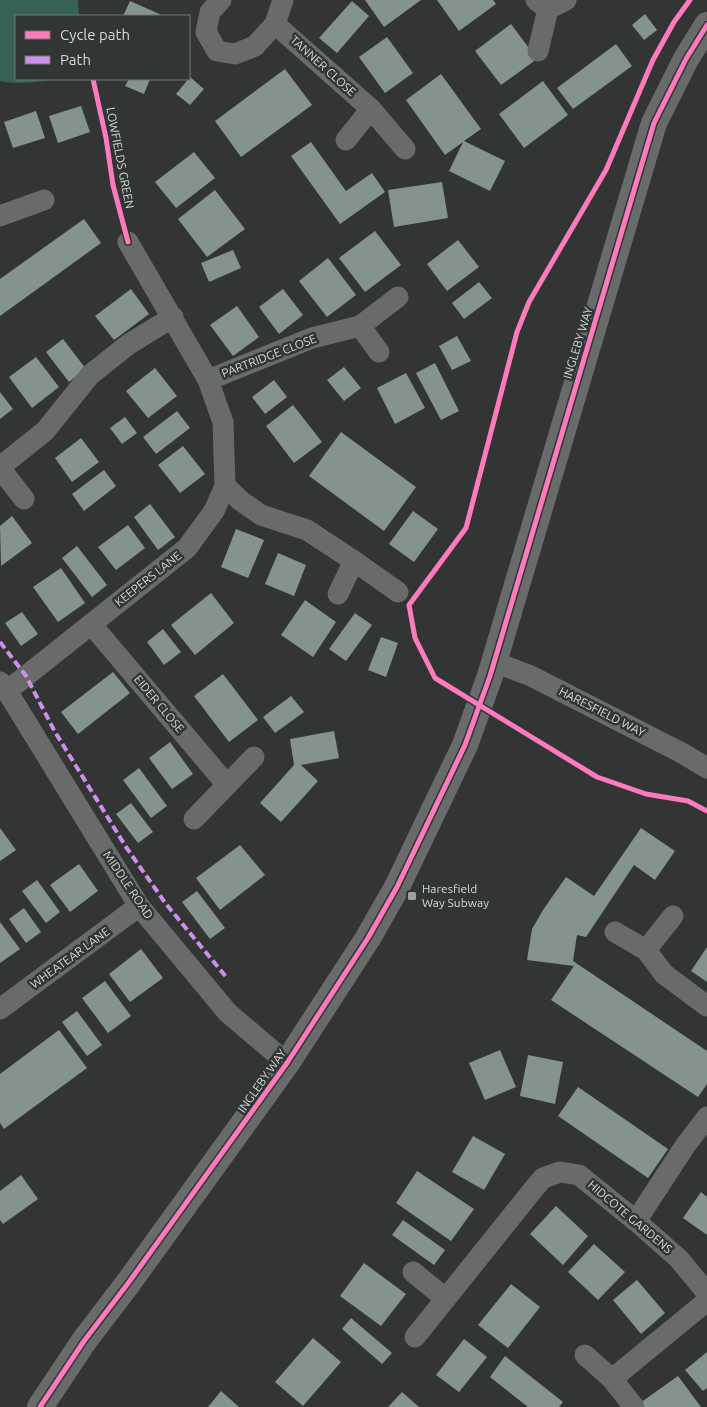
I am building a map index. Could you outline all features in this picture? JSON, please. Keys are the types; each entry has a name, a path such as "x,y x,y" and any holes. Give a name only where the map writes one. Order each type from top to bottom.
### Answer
{"street":[{"path":"221,0 210,12 206,32 217,51 235,54 255,46 275,24 283,0"},
{"path":"538,51 550,3"},
{"name":"TANNER CLOSE","path":"275,24 371,109 405,149"},
{"name":"INGLEBY WAY","path":"40,1407 84,1341 129,1282 287,1063 368,938 397,887 465,745 492,669 654,123 686,59 707,25"},
{"path":"346,140 371,109"},
{"path":"0,216 44,200"},
{"name":"KEEPERS LANE","path":"4,687 91,624 187,548 214,511 225,486 223,422 208,380 128,242"},
{"name":"PARTRIDGE CLOSE","path":"208,380 312,338 360,326 398,297"},
{"path":"24,499 0,467 45,431 90,376 129,344 173,317"},
{"path":"360,326 379,352"},
{"path":"225,486 261,514 307,530 398,592"},
{"path":"338,594 354,561"},
{"name":"EIDER CLOSE","path":"91,624 227,785"},
{"name":"HARESFIELD WAY","path":"492,669 531,676 682,753 707,768"},
{"name":"MIDDLE ROAD","path":"4,687 139,906 228,1013 287,1063"},
{"path":"194,819 254,757"},
{"name":"WHEATEAR LANE","path":"0,1009 139,906"},
{"path":"646,950 673,916"},
{"path":"615,932 646,950 664,974 707,1006"},
{"path":"636,1221 685,1146 707,1117"},
{"name":"HIDCOTE GARDENS","path":"415,1337 543,1178 560,1172 579,1175 636,1221 679,1259 707,1292"},
{"path":"413,1272 445,1298"},
{"path":"612,1379 707,1301"},
{"path":"585,1355 612,1379 634,1407"}],"green space":[{"path":"0,0 78,0 79,15 15,15 15,80 50,80 21,83 0,81"}],"building":[{"path":"365,0 421,0 384,27"},
{"path":"437,0 493,0 496,4 459,31"},
{"path":"130,1 162,15 123,15"},
{"path":"352,1 369,16 337,53 319,38"},
{"path":"645,14 657,30 644,40 632,25"},
{"path":"511,24 537,59 501,85 475,51"},
{"path":"387,37 413,73 385,93 359,57"},
{"path":"616,44 632,66 573,109 557,88"},
{"path":"285,69 312,105 241,157 215,121"},
{"path":"441,74 481,129 464,141 505,161 490,191 449,171 463,142 445,155 406,100"},
{"path":"190,77 204,89 190,105 176,94 188,80 190,80"},
{"path":"128,80 150,80 144,94 125,86"},
{"path":"543,81 568,115 524,148 499,114"},
{"path":"81,106 90,132 58,143 49,116"},
{"path":"36,111 45,138 13,148 4,122"},
{"path":"311,142 346,191 372,173 385,192 340,224 291,156"},
{"path":"194,152 215,178 176,208 155,182"},
{"path":"442,182 448,218 394,227 388,190"},
{"path":"215,190 245,229 207,257 178,219"},
{"path":"84,219 101,243 0,316 0,279"},
{"path":"375,231 401,265 365,292 339,258"},
{"path":"458,240 479,267 447,291 427,264"},
{"path":"233,250 241,268 209,282 201,263"},
{"path":"328,258 356,295 327,317 299,281"},
{"path":"479,282 492,298 464,319 452,303"},
{"path":"131,289 149,314 114,340 95,316"},
{"path":"283,289 303,315 279,334 259,307"},
{"path":"237,306 259,337 233,356 210,325"},
{"path":"457,336 471,361 452,370 439,346"},
{"path":"63,339 86,369 69,382 46,352"},
{"path":"36,357 59,387 32,408 9,377"},
{"path":"435,363 459,411 441,420 416,373"},
{"path":"344,367 361,388 344,401 327,380"},
{"path":"155,368 177,396 148,418 126,391"},
{"path":"406,373 425,408 395,424 377,388"},
{"path":"274,380 287,397 265,414 252,397"},
{"path":"0,392 13,409 0,419"},
{"path":"293,405 322,442 294,463 266,426"},
{"path":"177,411 190,428 156,454 143,437"},
{"path":"125,417 137,433 122,444 110,428"},
{"path":"341,432 416,487 384,531 309,476"},
{"path":"81,438 99,462 72,482 55,458"},
{"path":"183,446 205,474 180,493 158,465"},
{"path":"104,470 116,486 84,511 72,494"},
{"path":"150,504 175,537 158,550 134,517"},
{"path":"413,511 438,529 414,562 389,544"},
{"path":"12,516 32,543 1,566 0,526"},
{"path":"128,525 145,548 116,570 98,547"},
{"path":"236,529 264,540 248,578 221,567"},
{"path":"77,546 107,585 92,597 62,558"},
{"path":"278,553 306,565 294,596 265,584"},
{"path":"61,568 85,603 58,622 33,587"},
{"path":"211,593 234,623 195,655 171,625"},
{"path":"305,600 336,622 313,657 281,635"},
{"path":"22,612 38,634 21,646 5,623"},
{"path":"355,613 372,625 346,661 329,649"},
{"path":"163,629 181,652 164,665 147,642"},
{"path":"381,637 398,643 386,677 368,670"},
{"path":"113,672 130,693 78,734 61,712"},
{"path":"223,674 258,720 229,742 194,696"},
{"path":"291,696 304,712 275,733 263,717"},
{"path":"334,731 339,758 301,765 318,781 281,822 260,803 294,765 290,739"},
{"path":"170,742 193,774 172,789 149,758"},
{"path":"139,768 167,806 151,818 123,780"},
{"path":"131,803 153,832 138,843 116,814"},
{"path":"0,828 16,850 0,861"},
{"path":"641,828 675,851 655,880 634,865 586,937 577,935 573,961 707,1051 707,1084 698,1097 551,1000 574,966 527,960 532,929 566,877 594,896"},
{"path":"240,845 265,875 220,910 196,878"},
{"path":"79,864 98,891 70,912 50,885"},
{"path":"37,880 60,912 46,923 22,891"},
{"path":"197,891 225,928 210,939 182,902"},
{"path":"24,908 41,932 26,943 9,919"},
{"path":"0,922 20,949 0,963"},
{"path":"707,947 707,982 691,971"},
{"path":"141,949 163,978 130,1002 109,974"},
{"path":"105,981 131,1016 108,1033 82,998"},
{"path":"77,1011 102,1045 87,1056 62,1022"},
{"path":"59,1030 87,1068 4,1129 0,1123 0,1074"},
{"path":"500,1050 516,1087 485,1100 469,1063"},
{"path":"528,1055 563,1062 555,1104 520,1096"},
{"path":"578,1087 668,1149 648,1178 558,1116"},
{"path":"473,1136 505,1154 484,1190 452,1172"},
{"path":"417,1171 474,1209 451,1241 396,1203"},
{"path":"21,1175 38,1199 3,1224 0,1220 0,1191"},
{"path":"701,1192 707,1197 707,1235 683,1218"},
{"path":"556,1206 588,1236 563,1265 530,1234"},
{"path":"403,1220 445,1250 434,1265 392,1235"},
{"path":"594,1244 625,1272 598,1300 568,1272"},
{"path":"364,1263 406,1294 381,1326 340,1296"},
{"path":"637,1280 665,1313 641,1334 613,1300"},
{"path":"511,1284 540,1307 508,1348 478,1325"},
{"path":"351,1318 392,1353 382,1364 342,1329"},
{"path":"313,1338 341,1362 303,1406 275,1382"},
{"path":"464,1339 487,1357 459,1392 436,1375"},
{"path":"707,1352 707,1388 703,1391 685,1370"},
{"path":"505,1356 563,1402 559,1407 528,1407 490,1377"},
{"path":"678,1376 701,1407 643,1407 640,1403"},
{"path":"221,1391 239,1407 208,1407"},
{"path":"402,1392 419,1407 388,1407"}],"marked path":[{"path":"0,642 26,676 55,732 126,847 166,904 227,978"}],"cycle path":[{"path":"690,0 674,22 653,60 606,170 529,302 517,332 466,528 409,605 415,638 435,678 597,777 646,794 688,801 707,811"},
{"path":"40,1407 84,1341 129,1282 287,1063 368,938 397,887 465,745 490,676 654,123 686,59 707,25"},
{"name":"LOWFIELDS GREEN","path":"93,80 106,138 113,185 128,242"}],"place":[{"name":"Haresfield Way Subway","path":"412,896"}]}
